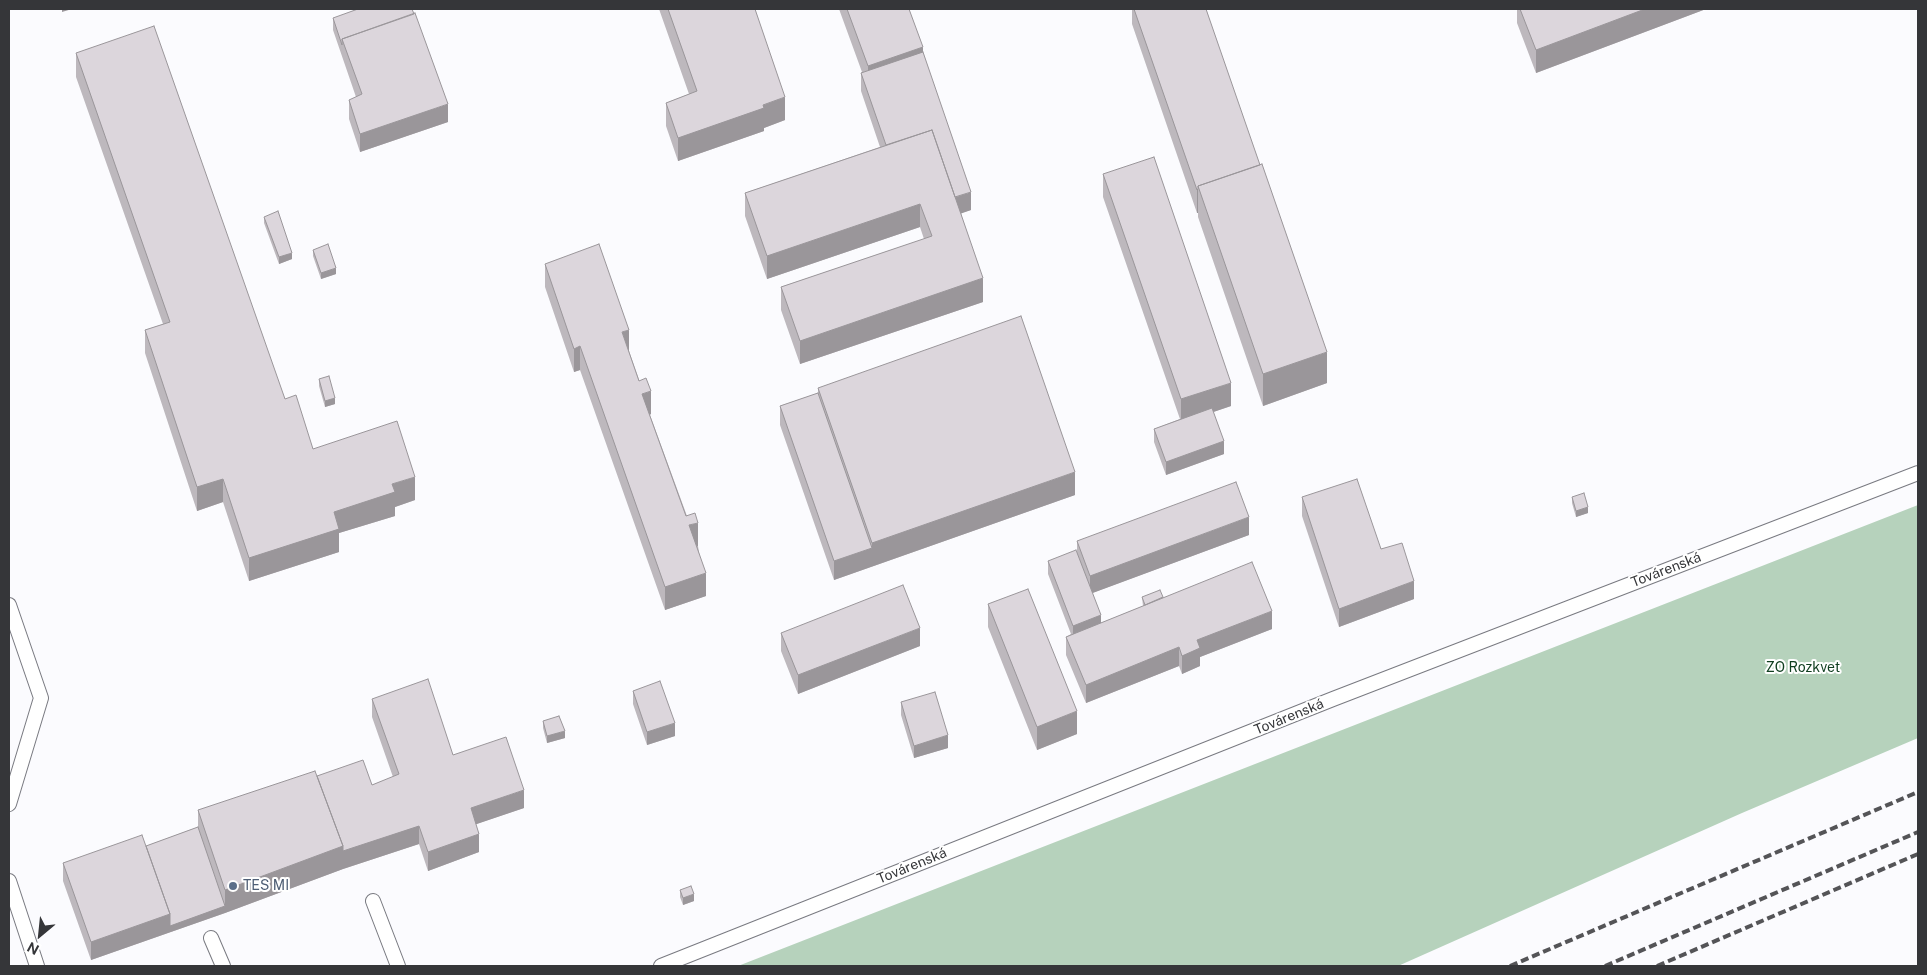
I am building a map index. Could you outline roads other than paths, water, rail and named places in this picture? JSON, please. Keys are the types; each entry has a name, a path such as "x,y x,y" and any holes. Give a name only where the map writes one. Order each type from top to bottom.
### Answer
{"lane":[{"name":"Továrenská","path":"661,966 1333,699 1918,473"},
{"path":"9,605 41,698 9,804"},
{"path":"9,881 37,966"},
{"path":"373,901 398,966"},
{"path":"211,938 223,966"}],"railway":[{"path":"1510,966 1918,792"},
{"path":"1605,966 1918,832"},
{"path":"1657,966 1918,854"}],"place":[{"name":"TES MI","path":"233,886"}],"park label":[{"name":"ZO Rozkvet","path":"1803,668"}]}
